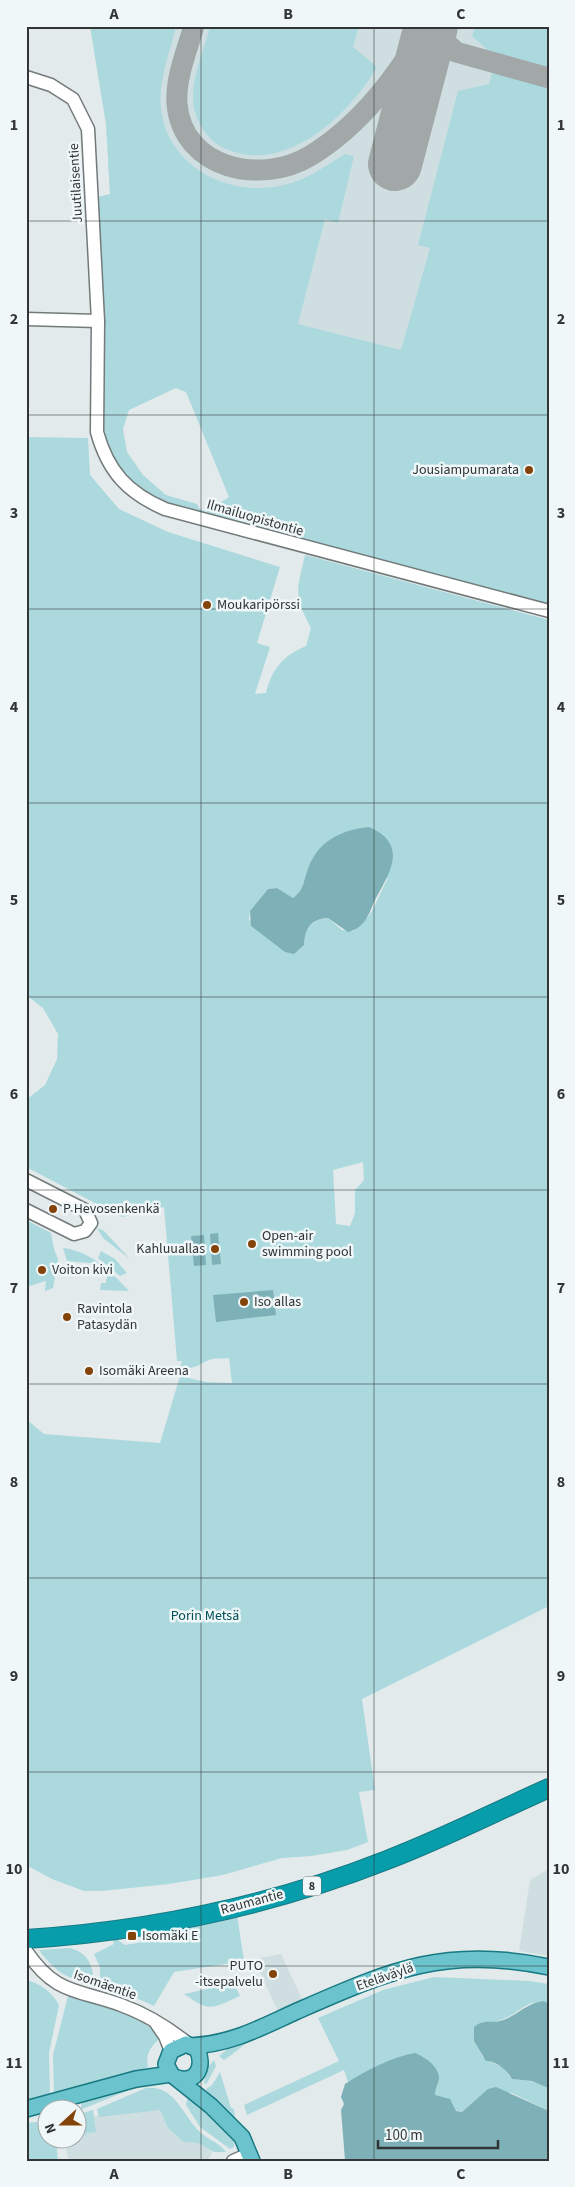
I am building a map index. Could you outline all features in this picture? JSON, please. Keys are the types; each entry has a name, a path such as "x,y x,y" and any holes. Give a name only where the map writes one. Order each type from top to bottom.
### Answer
{"highway":[{"name":"Raumantie","path":"26,1939 61,1937 209,1913 313,1886 386,1861 549,1788"}],"main road":[{"name":"Eteläväylä","path":"191,2046 230,2041 371,1980 423,1964 452,1959 477,1958 549,1967"},
{"name":"Eteläväylä","path":"199,2071 230,2041"},
{"path":"136,2079 178,2046 191,2046 197,2050 200,2056 199,2071 210,2106"},
{"path":"169,2053 166,2064 174,2076 210,2106 242,2137 250,2157"},
{"path":"26,2109 70,2099 136,2079 174,2076 190,2078 199,2071"}],"street":[{"name":"Juutilaisentie","path":"26,78 51,85 74,99 88,128 98,321"},
{"path":"26,318 98,321"},
{"name":"Ilmailuopistontie","path":"98,321 96,416 102,450 119,478 145,500 165,509 297,546 549,612"},
{"path":"26,1180 85,1210 91,1223 85,1231 74,1234 26,1210"},
{"name":"Isomäentie","path":"26,1951 47,1977 58,1985 82,1995 132,2010 172,2030 191,2046"},
{"path":"156,2023 165,2036 169,2053"},
{"path":"233,2161 250,2157"}],"shaded area":[{"path":"90,26 549,26 492,532 110,194 106,124"},
{"path":"369,827 389,841 393,859 387,878 366,919 359,927 348,932 328,918 317,920 307,930 304,945 294,954 285,952 251,926 250,911 268,889 277,888 293,898 301,889 311,862 323,845 330,839 348,831"},
{"name":"Kahluuallas","path":"218,1233 221,1264 212,1265 210,1234"},
{"path":"204,1235 206,1265 194,1266 191,1236"},
{"name":"Iso allas","path":"273,1290 276,1315 216,1322 213,1295"},
{"path":"549,1869 549,1956 519,1951 530,1880"},
{"path":"281,1954 304,2003 279,2014 254,1959"},
{"path":"543,2001 549,2003 549,2090 532,2081 512,2079 501,2067 493,2062 486,2061 474,2041 474,2027 477,2025 484,2022 496,2022 506,2019 531,2004"},
{"path":"415,2053 427,2060 437,2070 439,2079 435,2095 450,2099 456,2111 462,2112 488,2089 496,2087 549,2111 549,2161 345,2160 341,2110 344,2104 341,2097 345,2084 378,2065"},
{"path":"159,2108 212,2152 208,2161 69,2161 66,2150 88,2150 88,2117"}],"green space":[{"path":"90,26 176,26 163,77 161,108 166,129 175,147 189,162 205,174 223,182 243,187 264,188 300,180 345,154 354,156 338,223 325,219 298,324 401,350 430,248 418,245 458,91 489,84 496,58 472,36 475,26 549,26 549,612 145,501 102,449 92,198 110,194 106,124","holes":["176,388 186,392 229,497 206,512 199,508 197,504 166,495 143,475 127,452 123,429 129,410"]},
{"path":"210,26 359,26 353,47 377,67 350,104 314,136 293,147 271,154 249,155 226,149 214,142 201,127 194,108 195,78"},
{"name":"Porin Metsä","path":"26,437 88,438 90,475 119,509 168,532 280,567 257,643 270,647 255,694 266,693 268,684 280,664 291,654 306,646 311,628 301,608 298,592 305,555 549,620 549,1606 362,1699 375,1790 359,1792 368,1842 347,1850 311,1856 282,1858 223,1875 169,1884 102,1891 84,1891 52,1879 26,1865 26,1419 44,1434 160,1443 180,1376 206,1382 232,1383 229,1358 212,1359 190,1368 180,1367 182,1361 177,1361 164,1207 122,1217 26,1167 26,1100 45,1085 57,1059 58,1034 43,1008 26,995","holes":["388,878 370,914 353,931 342,930 328,918 322,919 313,923 307,930 304,945 249,920 250,911 268,889 277,888 293,898 302,891 304,884","363,1162 364,1180 355,1190 355,1213 350,1226 336,1224 333,1170"]},
{"path":"26,1220 51,1233 58,1259 53,1288 45,1291 46,1281 26,1287"},
{"path":"97,1228 103,1230 130,1259 103,1238"},
{"path":"63,1248 83,1253 100,1264 67,1261"},
{"path":"101,1251 115,1259 127,1273 120,1276 98,1258"},
{"path":"100,1264 129,1291 100,1290 101,1283 106,1283 107,1276 99,1272"},
{"path":"237,1915 244,1961 174,1972 154,2006 116,1989 100,1985 100,1967 94,1954 114,1944 113,1940 118,1940 125,1945 149,1941 150,1934"},
{"path":"70,1948 82,1953 89,1961 94,1984 77,1980 62,1973 39,1950"},
{"path":"463,1963 527,1968 526,1971 474,1967 449,1969 402,1980 354,1996 271,2031 248,2042 224,2060 219,2056 231,2046 393,1977"},
{"path":"434,1977 529,1981 549,1984 549,2003 536,2002 507,2018 478,2025 474,2027 474,2040 483,2057 503,2068 512,2079 532,2081 548,2088 549,2111 512,2093 488,2090 462,2112 455,2110 446,2098 438,2098 434,2095 439,2080 389,2063 348,2082 344,2070 247,2115 244,2105 339,2061 318,2018 383,1990"},
{"path":"26,1980 46,1989 59,2005 49,2053 50,2098 26,2103"},
{"path":"234,1983 240,1996 216,2006 205,2006 184,1994"},
{"path":"68,1996 133,2015 162,2036 148,2053 148,2067 122,2079 54,2096 53,2055"},
{"path":"214,2060 216,2066 207,2083 204,2084 205,2070"},
{"path":"220,2072 231,2108 234,2109 235,2118 232,2121 213,2101 206,2089 212,2085"},
{"path":"144,2084 88,2107 88,2101"},
{"path":"146,2088 156,2088 172,2096 194,2126 221,2146 226,2152 214,2152 198,2143 184,2142 168,2128 160,2110 99,2117 97,2109"},
{"path":"192,2097 234,2139 234,2147 230,2149 200,2127 186,2105 187,2100"},
{"path":"93,2110 96,2132 88,2133 88,2112"},
{"path":"38,2122 38,2150 57,2150 58,2161 26,2161 26,2123"}],"taxiway":[{"path":"194,26 178,85 177,104 182,126 194,144 209,157 228,166 248,170 270,169 291,165 310,156 328,144 376,99 403,63 425,26"},
{"path":"437,26 444,41 456,52 549,78"}],"runway":[{"path":"395,164 431,26"}],"place":[{"name":"Jousiampumarata","path":"529,470"},
{"name":"Moukaripörssi","path":"207,605"},
{"name":"P Hevosenkenkä","path":"53,1209"},
{"name":"Open-air swimming pool","path":"252,1244"},
{"name":"Kahluuallas","path":"215,1249"},
{"name":"Voiton kivi","path":"42,1270"},
{"name":"Iso allas","path":"244,1302"},
{"name":"Ravintola Patasydän","path":"67,1317"},
{"name":"Isomäki Areena","path":"89,1371"},
{"name":"Isomäki E","path":"132,1936"},
{"name":"PUTO -itsepalvelu","path":"273,1974"}]}
